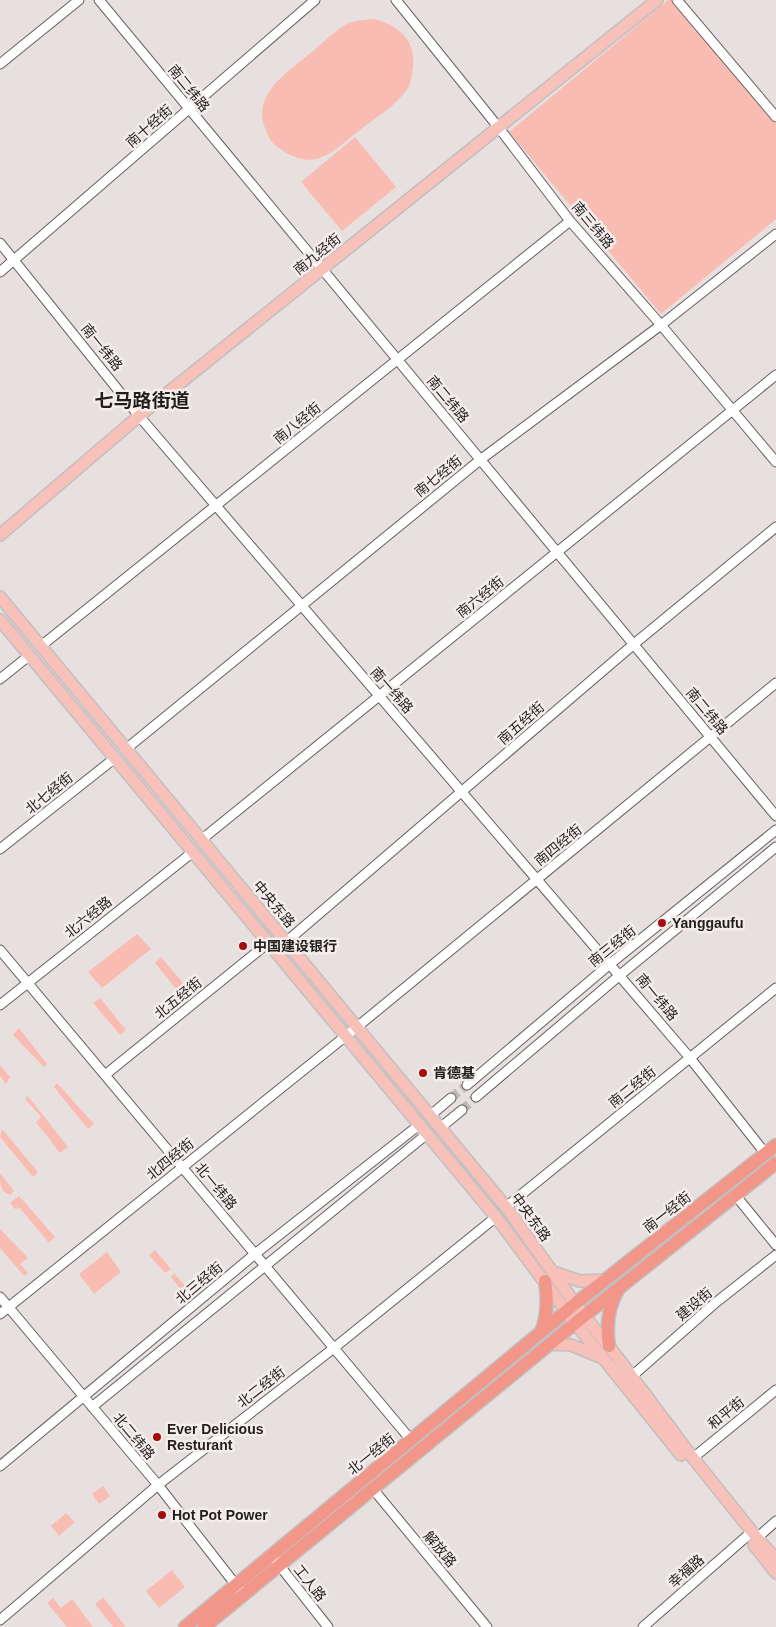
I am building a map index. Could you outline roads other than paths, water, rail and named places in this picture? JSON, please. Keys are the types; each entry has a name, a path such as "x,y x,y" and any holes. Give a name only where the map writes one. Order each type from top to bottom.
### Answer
{"highway":[{"name":"南一经街","path":"572,1307 776,1145"},
{"path":"579,1319 776,1163"},
{"path":"541,1333 547,1310 549,1276"},
{"path":"609,1346 609,1313 620,1287"},
{"name":"北一经街","path":"204,1627 271,1555 572,1307"},
{"name":"北一经街","path":"185,1627 279,1566 579,1319"}],"main road":[{"name":"南九经街","path":"0,535 139,416 657,0"},
{"name":"中央东路","path":"0,597 506,1207 549,1276 579,1319"},
{"name":"中央东路","path":"0,620 419,1125 496,1217 549,1276"},
{"path":"549,1276 580,1281 605,1280"},
{"path":"579,1319 609,1346 776,1572"},
{"path":"579,1319 604,1359 752,1537 776,1559"},
{"path":"549,1344 560,1343 583,1348 604,1359"}],"street":[{"path":"0,64 79,0"},
{"name":"南二纬路","path":"99,0 188,110 776,816"},
{"name":"南十经街","path":"0,272 315,0"},
{"name":"南三纬路","path":"396,0 499,128 570,221 661,325 776,462"},
{"path":"678,0 776,117"},
{"name":"南八经街","path":"40,646 570,221"},
{"name":"南七经街","path":"126,749 480,460 661,325 776,234"},
{"name":"南一纬路","path":"0,243 139,416 620,975 690,1058 765,1154"},
{"name":"南六经街","path":"201,840 776,375"},
{"name":"南五经街","path":"286,942 634,644 776,527"},
{"path":"0,679 30,656"},
{"name":"南四经街","path":"357,1027 776,683"},
{"name":"北七经街","path":"0,849 115,758"},
{"name":"南三经街","path":"467,1085 610,964 776,830"},
{"path":"476,1098 620,975 776,847"},
{"name":"北六经路","path":"0,1005 192,852"},
{"name":"北五经街","path":"105,1075 268,943"},
{"name":"北一纬路","path":"0,950 411,1440"},
{"name":"南二经街","path":"506,1207 776,988"},
{"name":"北四经街","path":"0,1314 357,1027"},
{"path":"431,1115 451,1098"},
{"path":"440,1128 462,1110"},
{"name":"北三经街","path":"0,1466 256,1254 419,1125"},
{"path":"92,1407 427,1134"},
{"path":"736,1196 776,1245"},
{"name":"北二经街","path":"0,1620 158,1485 334,1348 496,1217"},
{"name":"建设街","path":"631,1377 714,1304 776,1255"},
{"name":"北二纬路","path":"0,1298 158,1485 240,1590"},
{"name":"和平街","path":"693,1458 776,1390"},
{"name":"解放路","path":"373,1489 487,1627"},
{"name":"幸福路","path":"643,1627 752,1537 776,1521"},
{"name":"工人路","path":"271,1555 328,1627"}],"tunnel":[{"path":"451,1098 467,1085"},
{"path":"462,1110 476,1097"}],"place":[{"name":"Yanggaufu","path":"662,923"},
{"name":"中国建设银行","path":"243,946"},
{"name":"肯德基","path":"423,1073"},
{"name":"Ever Delicious Resturant","path":"157,1437"},
{"name":"Hot Pot Power","path":"162,1515"}],"district":[{"name":"七马路街道","path":"142,400"}]}
